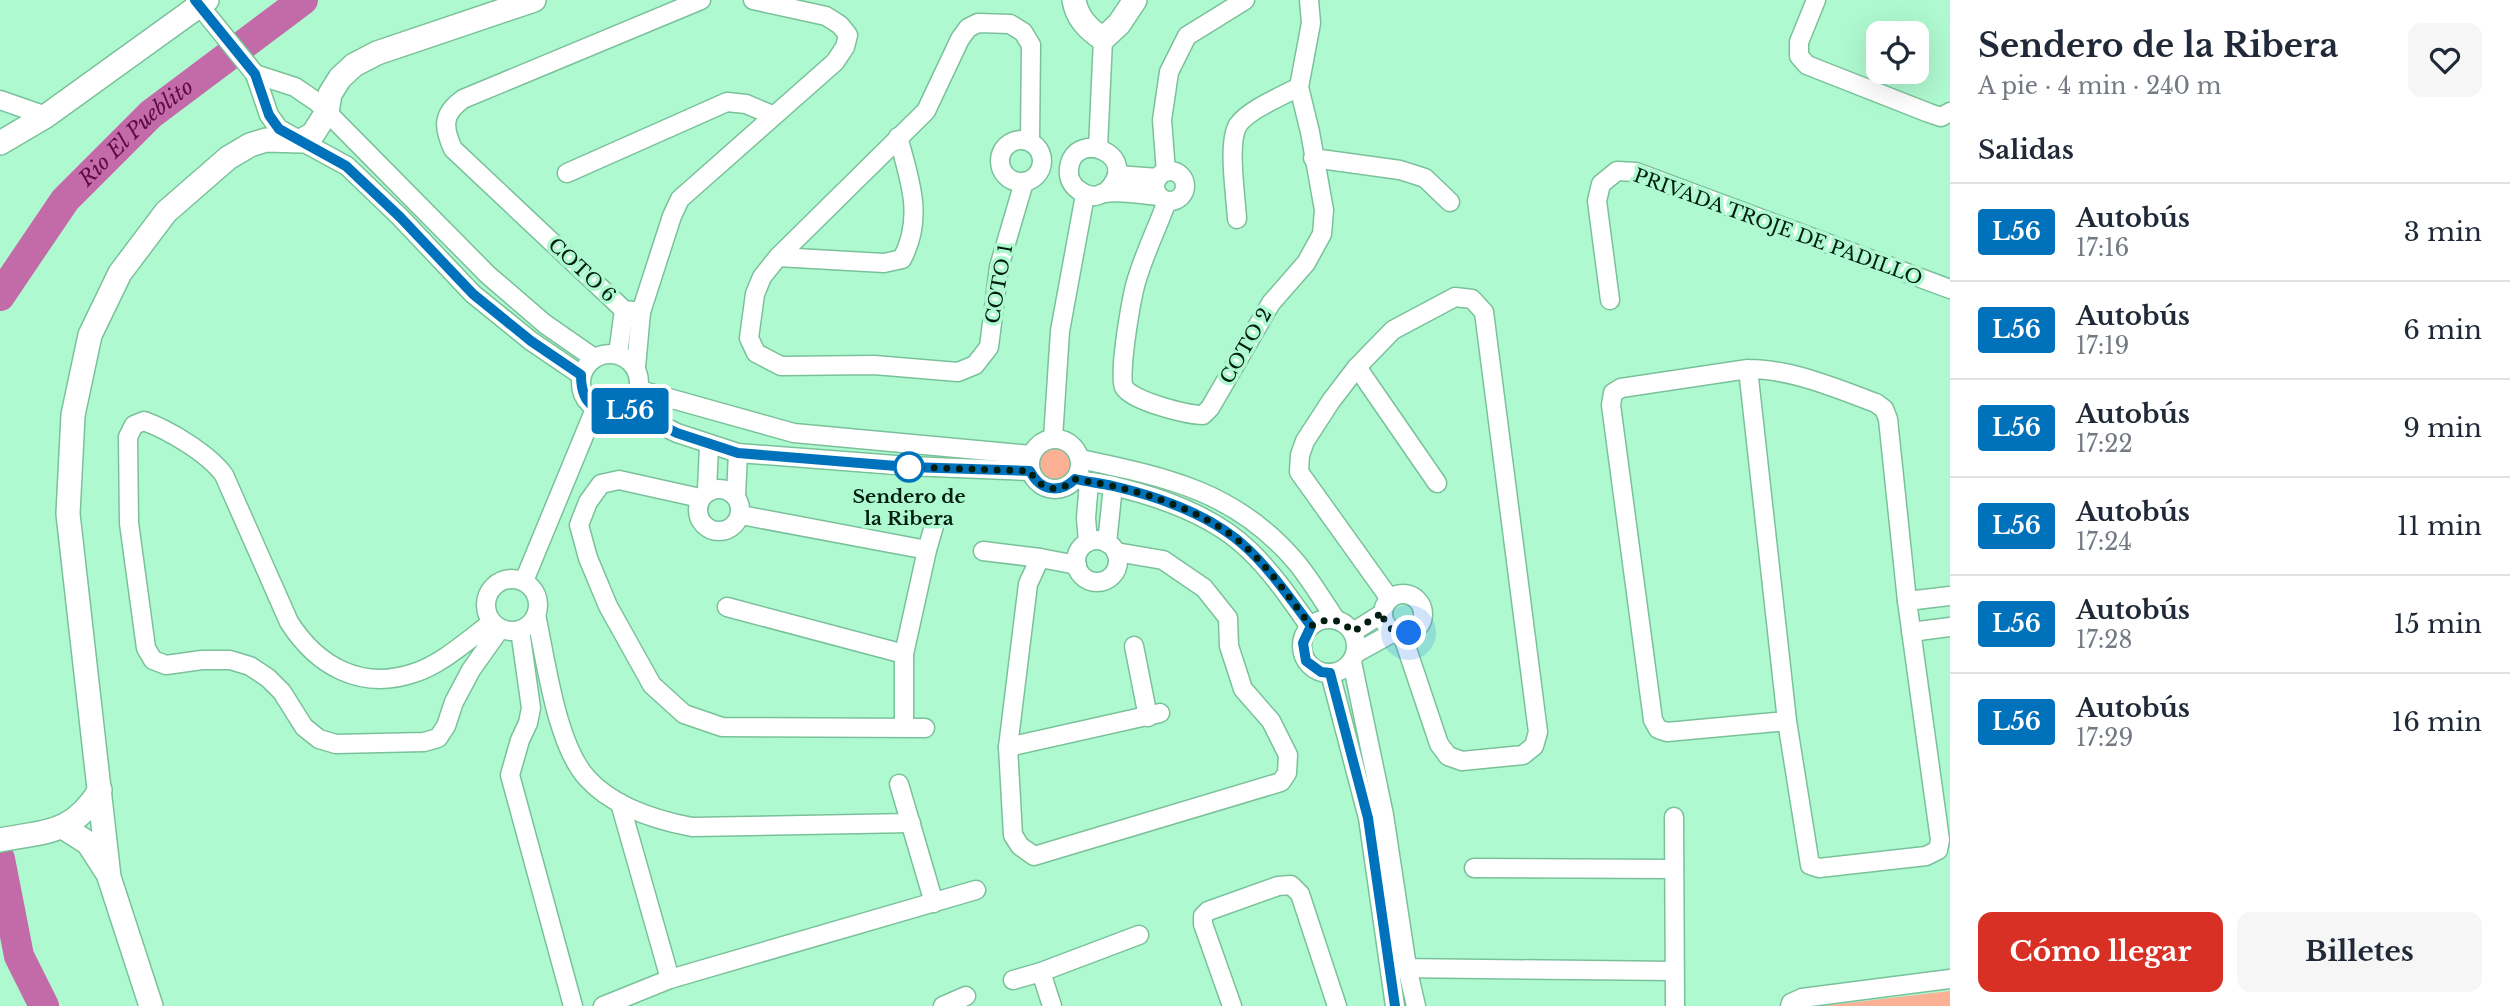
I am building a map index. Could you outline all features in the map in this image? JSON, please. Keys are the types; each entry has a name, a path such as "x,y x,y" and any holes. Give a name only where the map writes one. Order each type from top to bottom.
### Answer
{"street":[{"path":"109,877 68,514 73,415 90,335 120,273 166,212 228,158 250,145 266,141 301,141 313,134 327,112 330,94 340,78 354,65 377,53 534,0"},
{"name":"COTO 6","path":"701,0 463,99 453,106 447,117 445,133 453,149 633,311 680,199 835,62 845,47 848,35 840,25 826,16 753,0"},
{"path":"1074,0 1087,28 1103,39"},
{"path":"1162,187 1162,120 1169,72 1187,36 1245,0"},
{"path":"1309,0 1311,23 1299,87 1313,158 1400,170 1425,178 1450,202"},
{"path":"1816,0 1799,42 1799,56 1807,65 1941,117 1950,112"},
{"path":"0,143 46,116 200,2 255,74 269,115 279,129 346,166 400,217 473,294 531,341 581,375"},
{"path":"1098,148 1103,39 1119,24 1131,2"},
{"path":"778,257 926,111 960,39 968,28 978,23 1010,24 1023,32 1031,45 1035,146 1043,158 1040,172 1030,181 1010,179 1005,175 1001,169 1000,155 1003,149 1015,140 1035,146 1073,157"},
{"path":"255,74 295,87 327,112 488,275 545,324 594,358"},
{"path":"1237,219 1233,144 1238,126 1254,111 1299,87"},
{"path":"0,100 46,116"},
{"path":"567,173 727,102 746,104 772,116"},
{"path":"778,257 884,263 902,259 910,244 915,213 898,137"},
{"path":"1106,192 1114,185 1117,175 1114,159 1098,148 1085,148 1073,157 1070,180 1076,189 1085,195 1096,196 1106,192 1162,187"},
{"name":"COTO 2","path":"1162,187 1137,278 1121,372 1124,388 1135,397 1193,415 1203,415 1210,408 1271,303 1306,262 1322,234 1324,210 1313,158"},
{"name":"PRIVADA TROJE DE PADILLO","path":"1610,300 1597,201 1601,184 1617,171 1636,172 1950,289"},
{"path":"1040,172 1070,180"},
{"path":"1117,175 1162,187"},
{"name":"COTO 1","path":"778,257 762,277 755,294 749,338 756,353 781,366 874,365 958,372 975,365 989,346 999,267 1024,182"},
{"path":"1052,438 1060,331 1085,195"},
{"path":"1455,297 1472,299 1484,312 1538,732 1534,746 1523,755 1462,761 1448,756 1439,744 1398,633 1384,620 1387,606 1299,472 1300,455 1305,441 1357,367 1393,330 1455,297"},
{"path":"618,354 633,311"},
{"path":"633,311 636,368 640,378 640,390 635,401 626,408 611,413 595,409 586,400 581,388 581,375 586,365 594,358 606,353 618,354 628,359 636,368"},
{"path":"1357,367 1437,483"},
{"path":"1748,369 1787,721 1810,865 1819,868 1912,858 1926,856 1938,850 1940,840 1907,601 1888,419 1884,409 1876,403 1816,382 1768,369 1748,369 1621,388 1613,393 1611,405 1653,720 1658,729 1667,732 1787,721"},
{"path":"640,390 794,433 1030,463"},
{"path":"626,408 709,446 738,453 909,467 1030,463"},
{"path":"524,581 595,409"},
{"path":"144,421 159,426 216,464 224,475 289,622 302,643 321,661 365,678 390,678 415,673 496,626 454,702 446,726 438,738 425,742 335,744 319,739 304,727 282,692 250,666 230,660 202,660 166,665 153,660 146,648 129,523 128,437 134,425 144,421"},
{"path":"1088,542 1082,481 1080,469 1080,459 1073,446 1060,439 1052,438 1039,443 1030,463 1040,484 1047,488 1062,488 1082,481 1113,486 1180,508 1220,528 1248,549 1276,579 1311,626"},
{"path":"709,446 704,494 697,508 699,519 706,527 716,531 727,530 736,524 741,515 741,505 736,495 738,453"},
{"path":"1080,459 1185,484 1231,505 1265,530 1297,563 1336,620"},
{"path":"736,495 723,489 704,494 619,480 601,484 587,502 579,525 589,558 608,606 652,685 684,714 722,727 925,728"},
{"path":"1040,558 1028,584 1008,747 1013,835 1020,846 1034,856 1281,782 1287,773 1288,755 1271,721 1243,689 1229,646 1228,618 1204,588 1163,560 1112,547 1097,540 1088,542 1078,552 1077,565 1084,577 1097,582 1104,581 1115,572 1118,558 1112,547 1113,486"},
{"path":"741,515 927,550"},
{"path":"904,727 905,654 934,526"},
{"path":"983,551 1077,565"},
{"path":"536,615 529,625 520,631 510,632 496,626 486,613 488,593 494,585 503,580 524,581 532,588 537,597 536,615 567,747 587,778 620,803 662,821 692,827 911,823"},
{"path":"1353,632 1387,606 1396,595 1410,595 1416,599 1423,611 1423,618 1415,630 1398,633 1354,657 1338,672 1321,672 1306,661 1303,643 1311,626 1322,620 1336,620 1345,624 1353,632 1356,642 1354,657 1384,816 1399,967 1395,1006"},
{"path":"1907,601 1950,596"},
{"path":"727,607 905,654"},
{"path":"1911,632 1950,627"},
{"path":"520,631 531,708 510,775 573,1006"},
{"path":"1008,747 1154,715 1134,646"},
{"path":"1330,673 1368,818 1399,967 1416,1006"},
{"path":"528,723 559,720"},
{"path":"899,784 934,903"},
{"path":"0,840 63,827 73,822 100,790"},
{"path":"620,803 670,979"},
{"path":"1674,817 1675,1006"},
{"path":"63,827 88,844 109,877 151,1006"},
{"path":"1474,868 1674,869"},
{"path":"1232,1006 1203,924 1203,916 1267,891 1291,885 1300,894 1337,1006"},
{"path":"603,1006 670,979 976,890"},
{"path":"1013,980 1139,935"},
{"path":"1399,967 1674,971"},
{"path":"1041,972 1052,1006"},
{"path":"1790,1006 1802,998 1950,979"},
{"path":"943,1006 966,996"}],"shaded area":[{"path":"1055,439 1073,446 1080,464 1073,482 1055,489 1037,482 1030,464 1037,446"},
{"path":"1950,991 1950,1006 1823,1006"}],"waterway":[{"name":"Rio El Pueblito","path":"0,296 65,200 151,114 303,0"},
{"name":"Rio El Pueblito","path":"0,859 19,956 44,1006"}],"bus line":[{"name":"L56","path":"195,0 255,74 269,115 279,129 346,166 400,217 473,294 531,341 581,375 581,388 586,400 595,409 611,413 626,408 709,446 738,453 909,467 1030,471 1040,484 1055,489 1062,488 1075,479 1113,486 1180,508 1220,528 1248,549 1276,579 1311,626 1303,643 1306,661 1321,672 1330,673 1368,818 1395,1006"}],"place":[{"name":"Sendero de la Ribera","path":"909,467"}],"route":[{"path":"909,467 1030,471 1034,479 1047,488 1062,488 1075,479 1113,486 1180,508 1220,528 1248,549 1276,579 1311,626 1322,620 1336,620 1353,632 1383,612 1384,620 1394,632 1409,633"}]}
